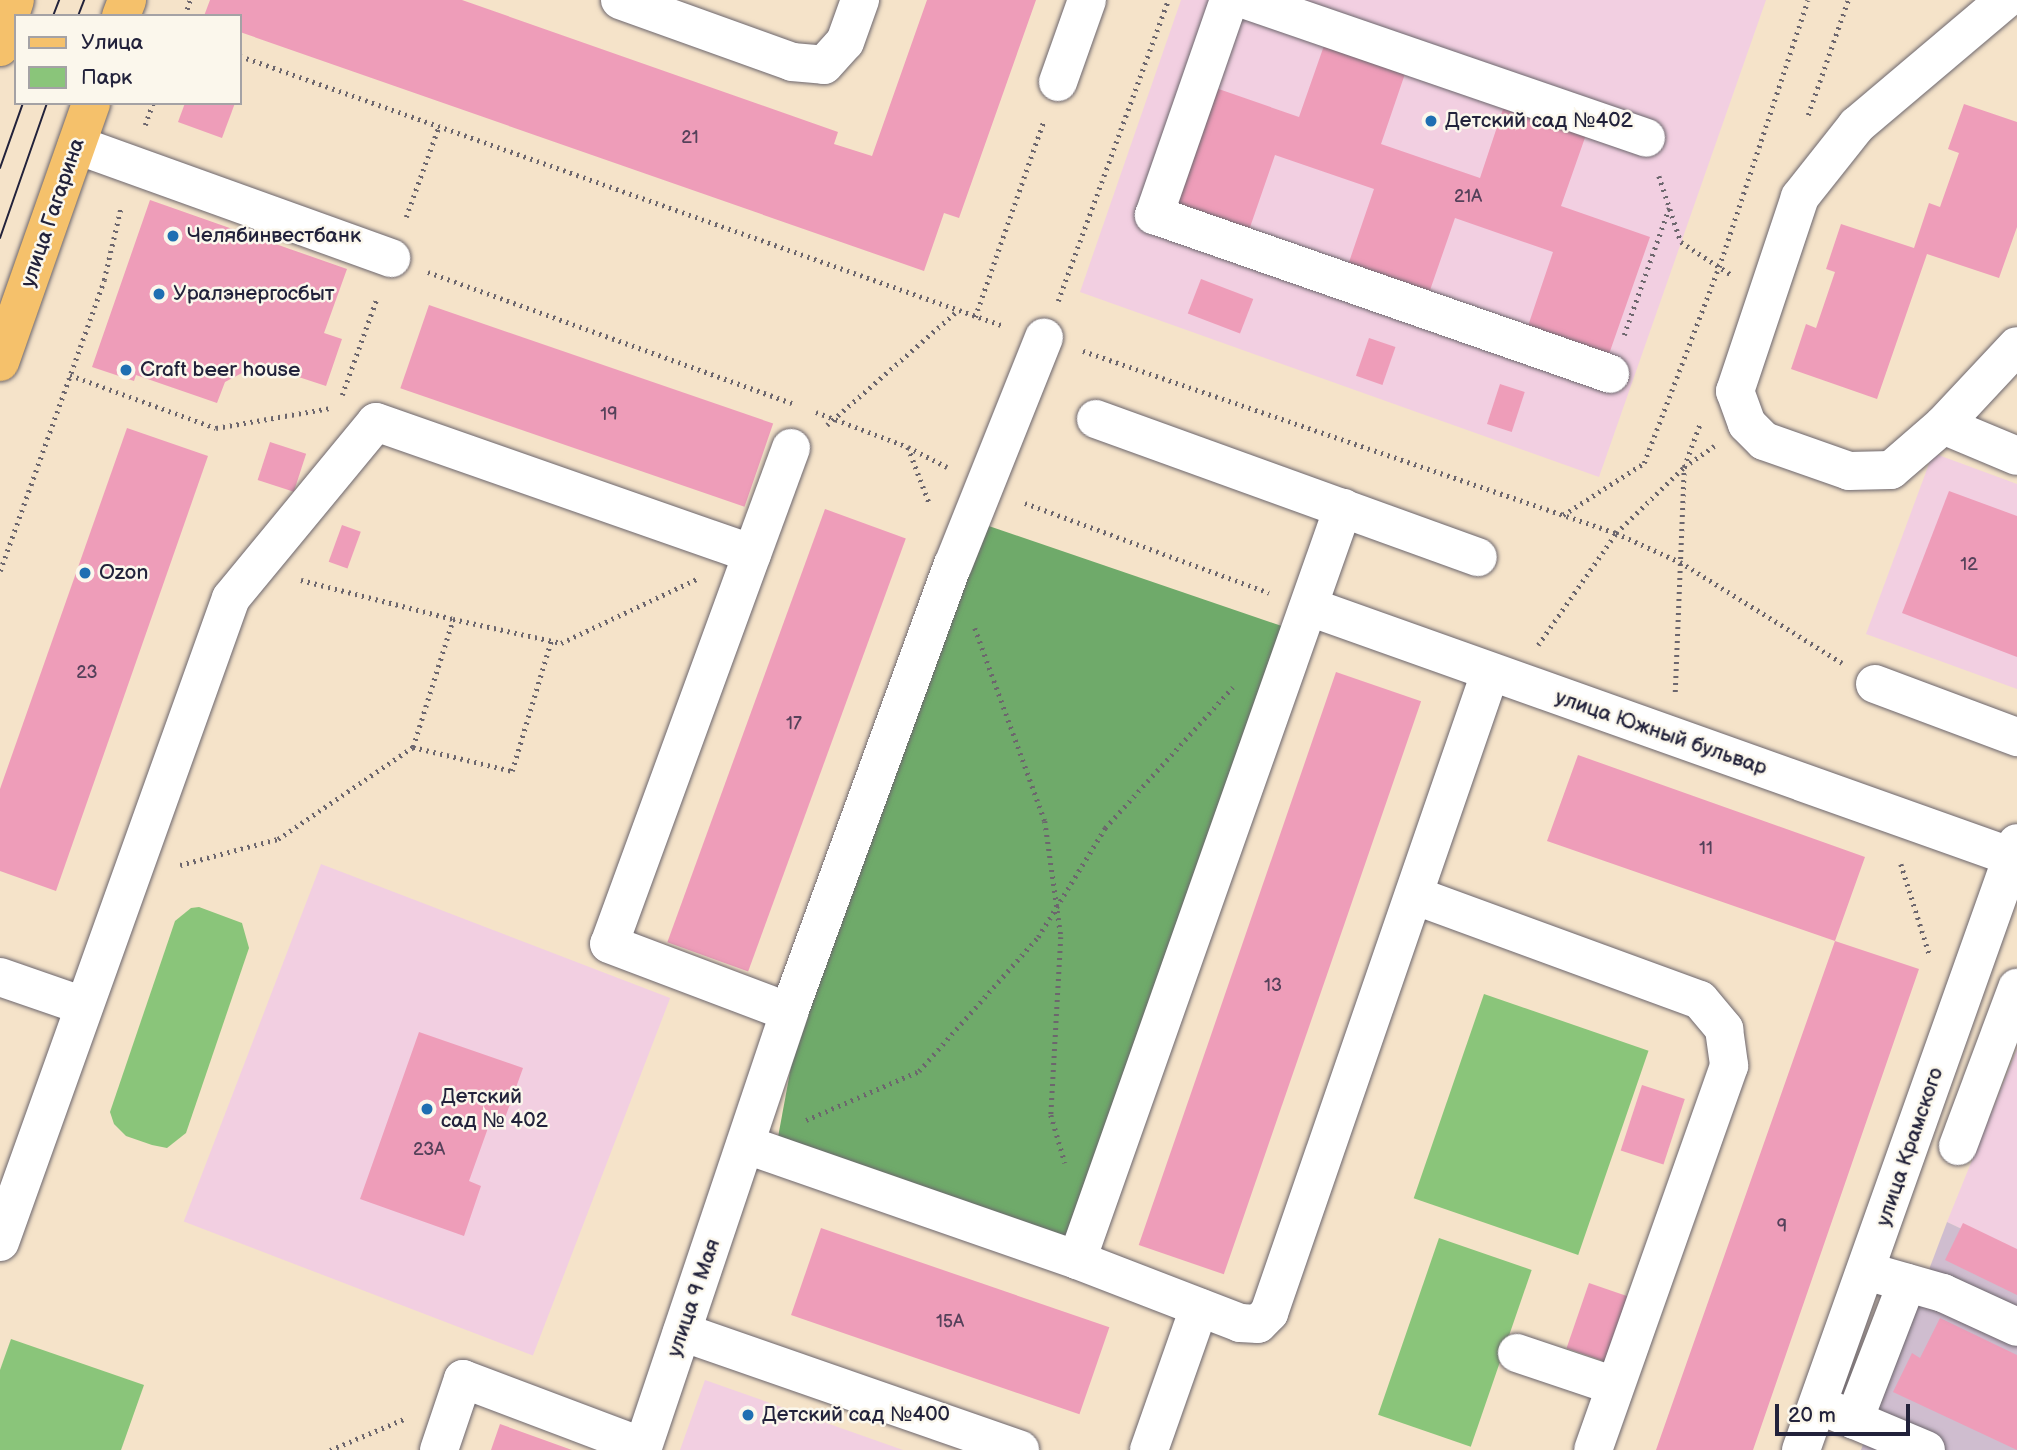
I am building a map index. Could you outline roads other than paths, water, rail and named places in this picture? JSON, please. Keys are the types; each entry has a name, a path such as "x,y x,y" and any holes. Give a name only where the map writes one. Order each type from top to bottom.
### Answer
{"main road":[{"path":"0,49 15,0"},
{"name":"улица Гагарина","path":"0,362 90,105"}],"street":[{"path":"620,0 792,62 824,65 845,42 860,0"},
{"path":"1058,82 1087,0"},
{"path":"1229,0 1154,215 1610,374"},
{"path":"1246,0 1646,138"},
{"path":"2005,0 1857,125 1800,197 1735,391 1747,424 1764,441 1849,471 1891,470 1944,425 2017,346"},
{"path":"77,145 391,258"},
{"name":"улица 9 Мая","path":"642,1448 747,1145 789,1012 953,565 1044,338"},
{"path":"1096,419 1478,556"},
{"path":"0,1242 81,1005 231,598 376,422 752,554"},
{"path":"1944,425 2017,456"},
{"path":"789,1012 609,944 791,448"},
{"path":"1077,1260 1294,654 1343,508"},
{"name":"улица Южный бульвар","path":"1310,607 1885,812 2015,850"},
{"path":"747,1145 1077,1260 1199,1308 1258,1324 1269,1313 1416,896 1502,677"},
{"path":"1875,684 2017,737"},
{"name":"улица Крамского","path":"1801,1450 2015,850"},
{"path":"1416,896 1700,1000 1724,1029 1729,1066 1593,1450"},
{"path":"0,977 81,1005"},
{"path":"1958,1146 2017,988"},
{"path":"1866,1271 1944,1293 2017,1327"},
{"path":"1854,1420 1908,1283"},
{"path":"1149,1450 1199,1308"},
{"path":"682,1332 1020,1450"},
{"path":"1517,1353 1615,1386"},
{"path":"439,1450 463,1379 642,1448"},
{"path":"1818,1405 1926,1450"}],"tram line":[{"path":"54,14 59,0"},
{"path":"79,14 84,0"},
{"path":"0,168 22,105"},
{"path":"0,238 46,105"}],"place":[{"name":"Детский сад №402","path":"1431,121"},
{"name":"Челябинвестбанк","path":"173,236"},
{"name":"Уралэнергосбыт","path":"159,294"},
{"name":"Craft beer house","path":"126,370"},
{"name":"Ozon","path":"85,573"},
{"name":"Детский сад № 402","path":"427,1109"},
{"name":"Детский сад №400","path":"748,1415"}]}
